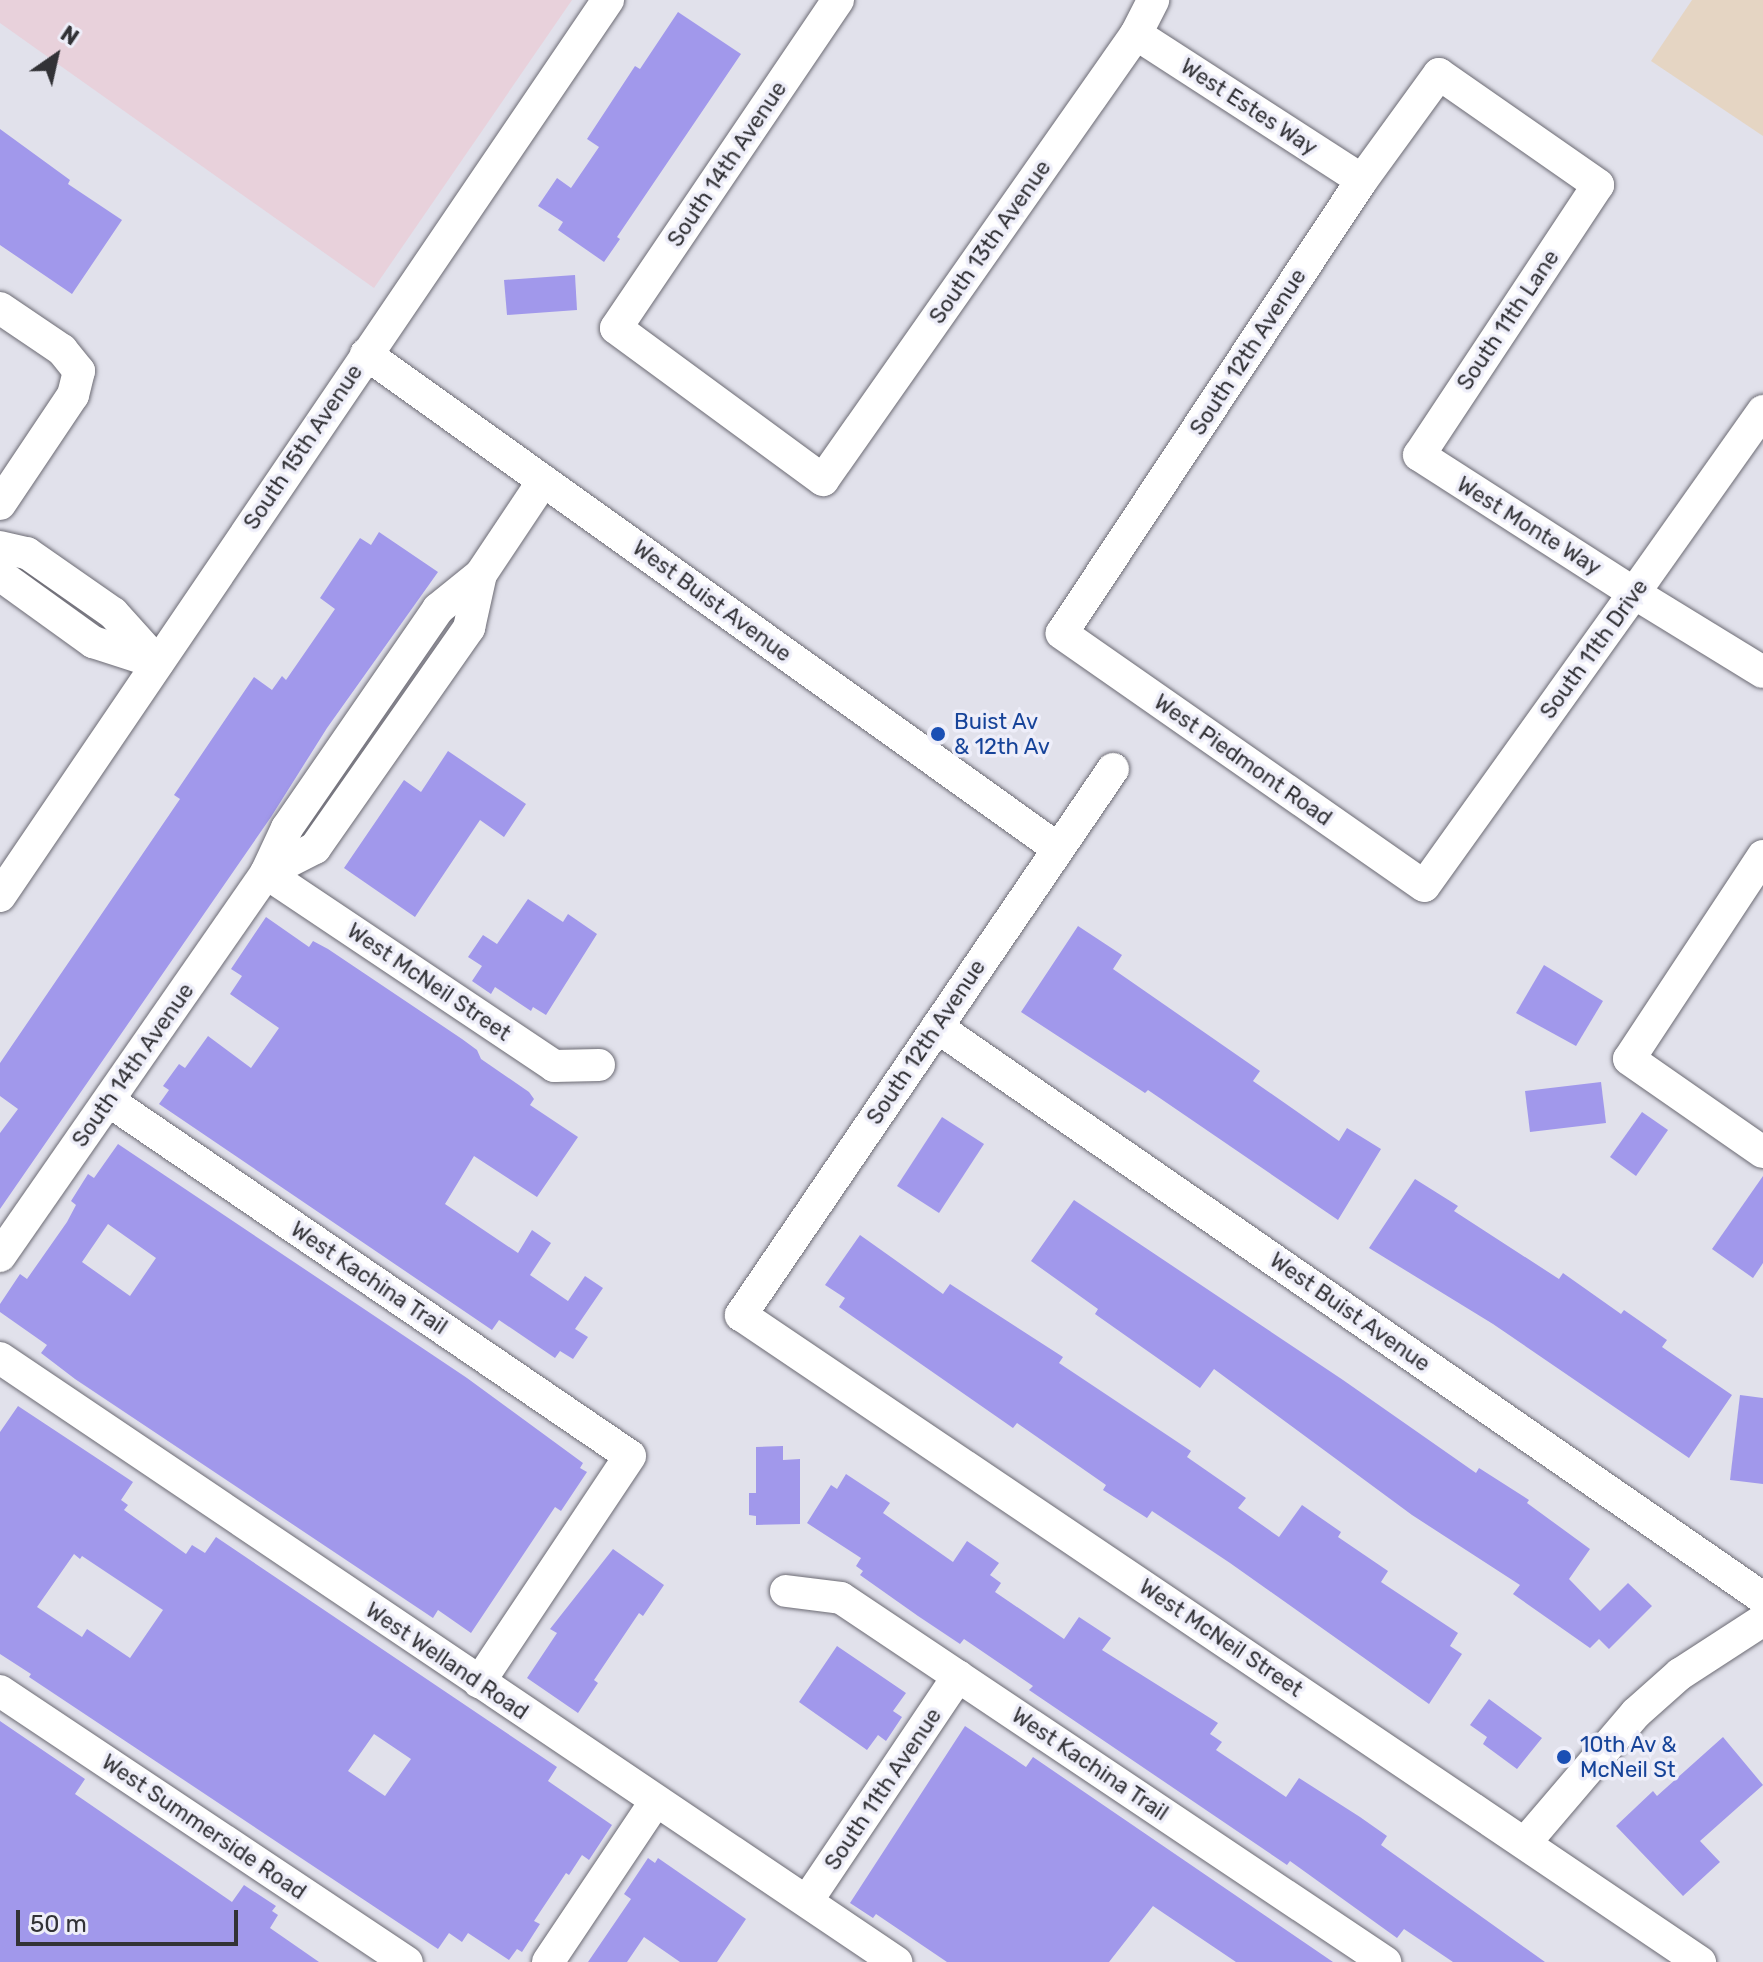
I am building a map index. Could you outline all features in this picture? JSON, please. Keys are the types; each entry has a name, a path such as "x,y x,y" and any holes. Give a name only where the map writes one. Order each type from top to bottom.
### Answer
{"street":[{"name":"South 15th Avenue","path":"0,896 608,0"},
{"name":"South 14th Avenue","path":"823,480 616,328 838,0"},
{"name":"South 13th Avenue","path":"823,480 1136,34 1153,0"},
{"name":"West Estes Way","path":"1136,34 1362,180"},
{"name":"South 12th Avenue","path":"1062,633 1362,180 1439,74 1598,185"},
{"name":"South 11th Lane","path":"1419,455 1598,185"},
{"path":"0,308 62,350 79,371 73,395 0,504"},
{"name":"West Buist Avenue","path":"366,354 1057,848"},
{"name":"South 11th Drive","path":"1424,886 1763,411"},
{"name":"West Monte Way","path":"1419,455 1763,672"},
{"name":"South 14th Avenue","path":"0,1256 266,873 287,828 438,609 481,574 543,481"},
{"path":"0,547 27,553 113,613 158,663"},
{"name":"South 14th Avenue","path":"266,873 315,848 469,628 481,574"},
{"path":"0,575 93,642 158,663"},
{"path":"46,610 65,580"},
{"name":"West Piedmont Road","path":"1062,633 1424,886"},
{"path":"416,643 443,662"},
{"name":"South 12th Avenue","path":"741,1315 1113,769"},
{"path":"1763,856 1629,1059 1763,1152"},
{"name":"West McNeil Street","path":"266,873 554,1066 599,1065"},
{"name":"West Buist Avenue","path":"937,1027 1763,1598"},
{"name":"West Kachina Trail","path":"109,1101 630,1456 479,1682"},
{"name":"West McNeil Street","path":"741,1315 1700,1962"},
{"name":"West Welland Road","path":"0,1358 896,1962"},
{"name":"West Kachina Trail","path":"786,1591 841,1598 1385,1962"},
{"path":"1525,1843 1636,1713 1680,1674 1763,1620"},
{"name":"South 11th Avenue","path":"807,1901 958,1676"},
{"name":"West Summerside Road","path":"0,1691 407,1962"},
{"path":"548,1962 655,1802"}],"shaded area":[{"path":"0,0 572,0 374,288 0,23"},
{"path":"1692,0 1763,0 1763,136 1651,61"}],"building":[{"path":"678,12 741,54 617,237 620,239 604,262 558,230 563,222 538,206 557,178 571,188 599,147 587,139 635,66 640,69"},
{"path":"0,129 70,180 68,184 122,220 72,294 0,245"},
{"path":"575,275 577,310 507,315 504,280"},
{"path":"379,532 438,572 327,728 271,817 0,1209 0,1133 18,1109 0,1096 0,1063 180,799 174,795 254,677 272,690 282,676 286,680 335,609 320,598 360,538 371,545"},
{"path":"448,751 526,804 504,837 480,820 415,917 344,868 404,780 421,792"},
{"path":"528,899 563,922 568,914 597,934 546,1015 533,1007 531,1011 495,987 491,994 472,981 482,966 468,957 483,935 497,944"},
{"path":"266,917 309,947 313,941 328,949 462,1039 477,1050 481,1059 529,1092 534,1099 530,1105 578,1137 537,1197 474,1156 445,1204 518,1253 532,1230 551,1243 530,1275 568,1301 585,1276 603,1288 575,1329 588,1337 573,1359 560,1351 555,1358 499,1320 492,1330 159,1104 169,1090 163,1086 179,1064 185,1068 208,1036 251,1068 279,1028 230,994 242,976 231,969"},
{"path":"1078,926 1122,955 1113,969 1260,1071 1253,1081 1339,1141 1347,1128 1381,1149 1338,1220 1148,1090 1145,1093 1021,1012"},
{"path":"1544,965 1603,1001 1576,1046 1516,1013"},
{"path":"1601,1082 1606,1123 1530,1132 1525,1091"},
{"path":"1642,1112 1668,1130 1636,1176 1610,1157"},
{"path":"942,1117 984,1144 939,1213 897,1186"},
{"path":"118,1144 467,1378 583,1463 580,1468 587,1472 561,1511 555,1507 471,1633 438,1610 433,1618 75,1379 41,1353 47,1345 0,1312 0,1304 20,1274 27,1279 67,1222 76,1205 71,1201 88,1174 94,1178","holes":["108,1224 156,1258 130,1296 82,1262"]},
{"path":"1763,1176 1763,1263 1753,1278 1712,1249"},
{"path":"1415,1179 1458,1206 1454,1211 1559,1279 1563,1273 1621,1314 1624,1310 1667,1340 1662,1347 1732,1395 1689,1458 1493,1324 1369,1248"},
{"path":"1074,1200 1476,1473 1479,1468 1529,1500 1527,1503 1590,1549 1569,1579 1600,1611 1628,1583 1652,1606 1609,1649 1599,1639 1590,1648 1513,1594 1520,1585 1412,1515 1214,1369 1200,1388 1095,1314 1098,1309 1031,1261"},
{"path":"860,1235 943,1294 950,1284 1063,1357 1059,1363 1191,1451 1187,1457 1246,1498 1238,1508 1279,1537 1302,1505 1341,1532 1338,1537 1388,1571 1381,1582 1458,1633 1450,1646 1462,1654 1429,1704 1230,1563 1152,1511 1147,1518 1103,1490 1106,1485 1017,1423 1013,1428 839,1307 845,1298 825,1285"},
{"path":"1740,1395 1763,1398 1763,1484 1730,1480"},
{"path":"18,1406 133,1482 121,1500 128,1505 124,1510 186,1554 192,1545 205,1553 216,1537 557,1767 548,1781 612,1825 589,1860 582,1855 569,1875 566,1873 534,1921 540,1924 522,1952 517,1949 509,1960 468,1933 462,1942 449,1933 438,1949 29,1677 31,1674 0,1654 0,1432","holes":["74,1554 80,1559 82,1556 163,1610 130,1658 87,1629 82,1637 37,1607","374,1734 411,1759 385,1796 348,1771"]},
{"path":"783,1446 783,1460 800,1459 800,1524 756,1525 756,1516 749,1515 749,1493 756,1493 756,1447"},
{"path":"846,1474 890,1503 883,1513 953,1562 967,1541 999,1563 990,1575 1001,1583 995,1592 1064,1639 1079,1617 1111,1638 1102,1650 1218,1723 1210,1734 1222,1742 1216,1750 1286,1797 1299,1778 1360,1817 1387,1836 1381,1845 1545,1962 1453,1962 1404,1929 1397,1938 1290,1861 1287,1865 1029,1690 1033,1686 964,1639 960,1644 918,1616 860,1575 863,1571 856,1566 861,1558 807,1523 831,1485 837,1489"},
{"path":"613,1549 664,1585 643,1616 639,1613 594,1680 598,1683 578,1713 527,1678 557,1633 550,1629"},
{"path":"837,1646 906,1693 893,1711 902,1717 886,1741 878,1735 867,1750 799,1702"},
{"path":"1489,1699 1542,1738 1517,1769 1483,1744 1487,1737 1470,1725"},
{"path":"0,1721 85,1779 75,1794 232,1902 244,1885 276,1906 272,1911 278,1915 270,1928 319,1962 0,1962"},
{"path":"965,1726 1026,1767 1033,1757 1333,1962 1236,1962 1153,1906 1109,1962 947,1962 876,1914 873,1918 850,1903"},
{"path":"1723,1737 1763,1785 1700,1841 1720,1862 1683,1896 1616,1826 1653,1791 1657,1796"},
{"path":"648,1858 655,1863 658,1858 746,1919 717,1962 680,1962 644,1937 627,1962 588,1962 631,1899 624,1894"}],"place":[{"name":"Buist Av & 12th Av","path":"938,734"},
{"name":"10th Av & McNeil St","path":"1564,1757"}]}
